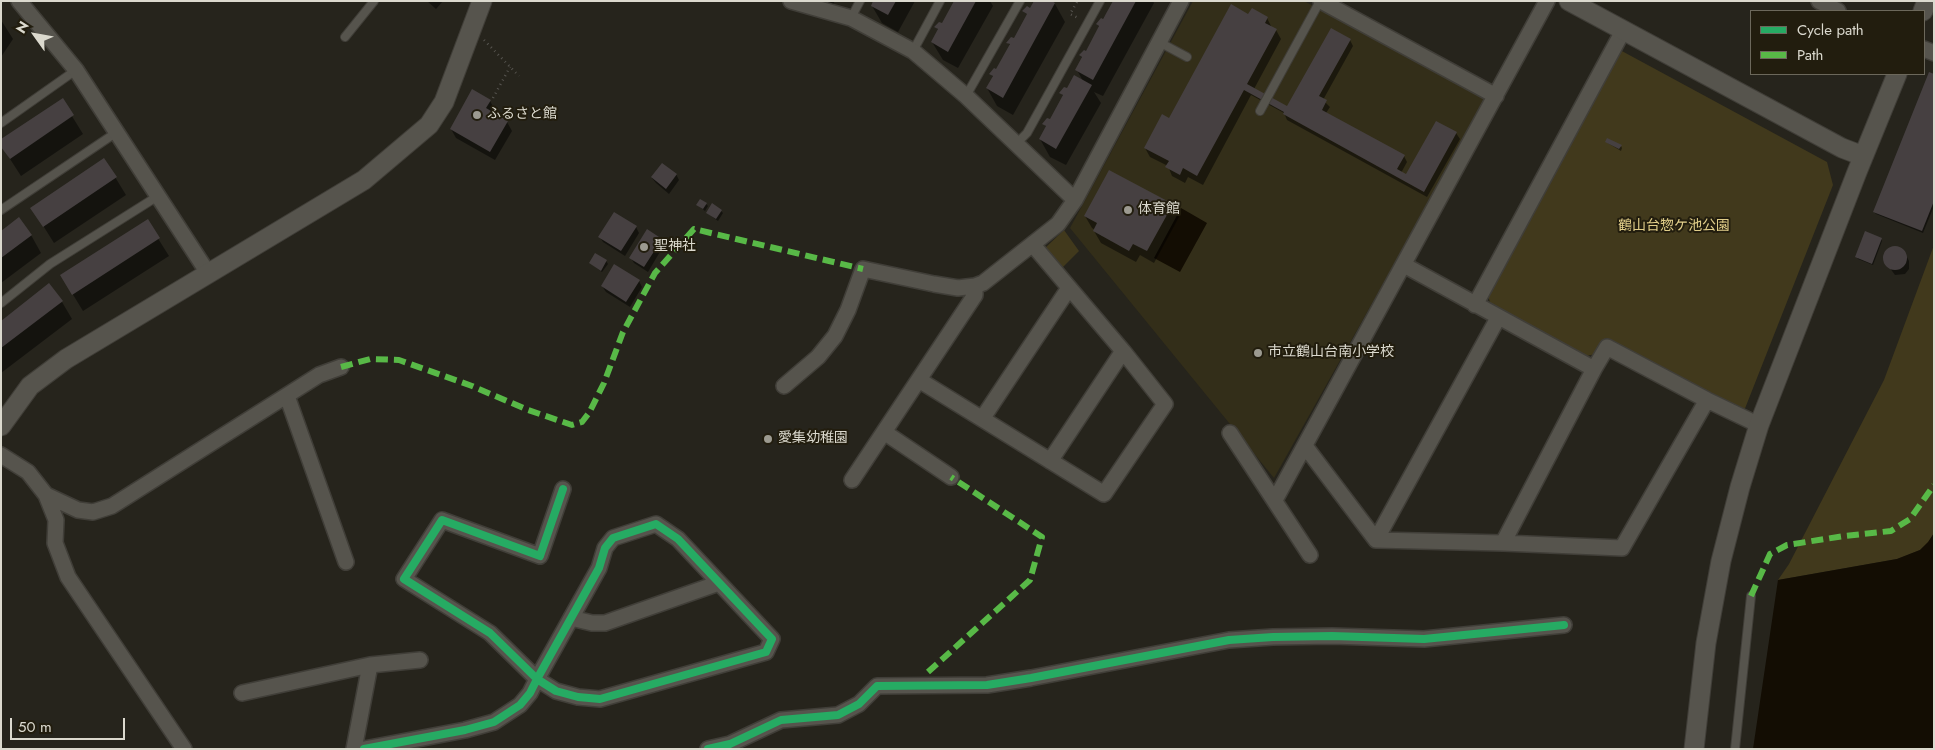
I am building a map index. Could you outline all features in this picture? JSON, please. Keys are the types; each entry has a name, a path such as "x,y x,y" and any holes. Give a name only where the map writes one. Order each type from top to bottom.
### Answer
{"street":[{"path":"19,1 76,70 208,273"},
{"path":"1,426 30,386 66,359 364,180 430,125 444,102 482,1"},
{"path":"791,1 851,18 913,51 966,96 1075,200"},
{"path":"784,386 818,357 835,336 848,310 863,269 958,288 975,286 983,283 1058,224 1075,200 1181,1"},
{"path":"1321,1 1496,96"},
{"path":"1275,500 1547,1"},
{"path":"1568,1 1842,148 1863,156"},
{"path":"1819,1 1836,10"},
{"path":"1475,305 1622,31"},
{"path":"1694,749 1706,643 1722,561 1740,487 1759,425 1863,156 1897,75"},
{"path":"919,380 1104,494 1165,404 1123,351 1033,245"},
{"path":"1404,266 1594,369"},
{"path":"852,480 975,295 975,286"},
{"path":"982,419 1068,288"},
{"path":"1376,540 1498,318"},
{"path":"1503,542 1607,347 1759,425"},
{"path":"1050,461 1123,351"},
{"path":"46,495 78,510 93,512 112,506 319,375 342,366"},
{"path":"287,396 346,562"},
{"path":"1376,540 1503,542 1622,548 1707,400"},
{"path":"884,432 951,477"},
{"path":"1230,434 1310,554"},
{"path":"1304,446 1376,540"},
{"path":"1,455 28,472 46,495 56,520 55,543 68,577 184,749"},
{"path":"364,749 465,730 494,722 520,705 530,693 537,679 599,568 605,548 613,538 656,524 678,539 772,639 766,652 600,699 578,697 556,691 537,679 490,633 404,579 442,520 540,556 563,489"},
{"path":"571,618 592,624 605,623 720,583"},
{"path":"708,749 730,744 781,720 838,715 860,704 877,686 987,684 1031,678 1229,640 1332,636 1424,639 1564,625"},
{"path":"242,693 370,665 420,660"},
{"path":"354,749 370,665"}],"lane":[{"path":"345,38 374,1"},
{"path":"851,18 860,1"},
{"path":"913,51 940,1"},
{"path":"966,96 1020,1"},
{"path":"1016,144 1027,133 1100,1"},
{"path":"1260,111 1321,1"},
{"path":"1159,42 1188,57"},
{"path":"1,123 76,70"},
{"path":"1,210 117,132"},
{"path":"1,303 50,264 158,196"},
{"path":"1735,749 1751,596"}],"path":[{"path":"1077,2 1070,14 1087,24"},
{"path":"481,37 519,76"},
{"path":"493,98 510,67"}],"shaded area":[{"name":"市立鶴山台南小学校","path":"1193,1 1304,1 1482,95 1484,104 1274,478 1070,228"},
{"path":"1181,208 1207,223 1180,272 1154,258"},
{"path":"1934,533 1934,749 1753,749 1778,580 1897,559 1920,550"}],"green space":[{"name":"鶴山台惣ケ池公園","path":"1620,50 1827,162 1833,185 1744,411 1606,338 1596,354 1586,356 1491,305 1488,296"},
{"path":"1064,230 1079,251 1062,268 1044,249"},
{"path":"1934,245 1934,533 1929,542 1920,550 1897,559 1778,580 1789,564 1884,380"}],"building":[{"path":"873,1 896,1 888,15 871,6"},
{"path":"954,1 976,1 948,52 931,42 938,29 934,27 939,22 942,23"},
{"path":"1034,1 1052,1 1055,3 1003,98 986,88 993,76 989,74 994,68 996,69 1010,44 1006,43 1011,37 1014,38 1027,14 1022,11 1027,6 1030,8"},
{"path":"1113,1 1136,1 1093,80 1075,70 1082,57 1079,55 1084,50 1086,51 1099,26 1096,24 1101,18 1103,19"},
{"path":"1231,4 1248,14 1252,8 1268,17 1265,23 1277,29 1247,84 1287,106 1331,28 1351,39 1319,96 1327,100 1322,110 1405,155 1397,169 1406,174 1436,121 1457,132 1424,192 1283,114 1284,112 1244,90 1197,176 1183,168 1180,175 1165,167 1169,161 1144,148 1162,114 1169,118"},
{"path":"1929,72 1934,74 1934,201 1922,231 1873,212"},
{"path":"1074,75 1092,85 1056,149 1039,139 1046,126 1042,124 1047,118 1050,119 1063,95 1059,93 1064,87 1067,88"},
{"name":"ふるさと館","path":"472,89 491,100 486,108 508,121 490,152 450,129"},
{"path":"63,98 74,115 10,159 1,147 1,139"},
{"path":"1607,138 1622,145 1619,149 1605,142"},
{"path":"104,158 117,177 43,227 30,208"},
{"path":"662,163 677,174 666,189 651,177"},
{"name":"体育館","path":"1109,170 1173,204 1147,251 1133,244 1129,251 1093,231 1097,223 1084,216"},
{"path":"700,199 707,203 703,209 696,205"},
{"path":"712,203 722,210 716,219 706,213"},
{"path":"614,212 637,226 621,251 598,237"},
{"path":"19,217 32,235 1,258 1,231"},
{"path":"148,219 160,238 72,295 60,275"},
{"path":"647,229 662,239 644,267 629,258"},
{"path":"1865,231 1882,238 1872,264 1855,257"},
{"path":"1895,246 1904,249 1907,258 1904,267 1895,270 1886,267 1883,258 1886,249"},
{"path":"595,253 607,260 601,271 589,263"},
{"path":"614,264 640,280 626,302 601,286"},
{"path":"49,283 63,301 1,348 1,321"}],"marked path":[{"path":"341,367 370,359 399,360 572,425 582,422 589,413 604,383 623,332 655,273 694,229 863,269"},
{"path":"928,672 1030,580 1042,537 951,477"},
{"path":"1751,596 1770,554 1787,545 1891,531 1910,519 1934,485"}],"cycle path":[{"path":"364,749 465,730 494,722 520,705 530,693 537,679 599,568 605,548 613,538 656,524 678,539 772,639 766,652 600,699 578,697 556,691 537,679 490,633 404,579 442,520 540,556 563,489"},
{"path":"708,749 730,744 781,720 838,715 859,704 877,686 987,685 1229,640 1332,636 1424,639 1564,625"}],"place":[{"name":"ふるさと館","path":"477,115"},
{"name":"体育館","path":"1128,210"},
{"name":"聖神社","path":"644,247"},
{"name":"市立鶴山台南小学校","path":"1258,353"},
{"name":"愛集幼稚園","path":"768,439"}]}
